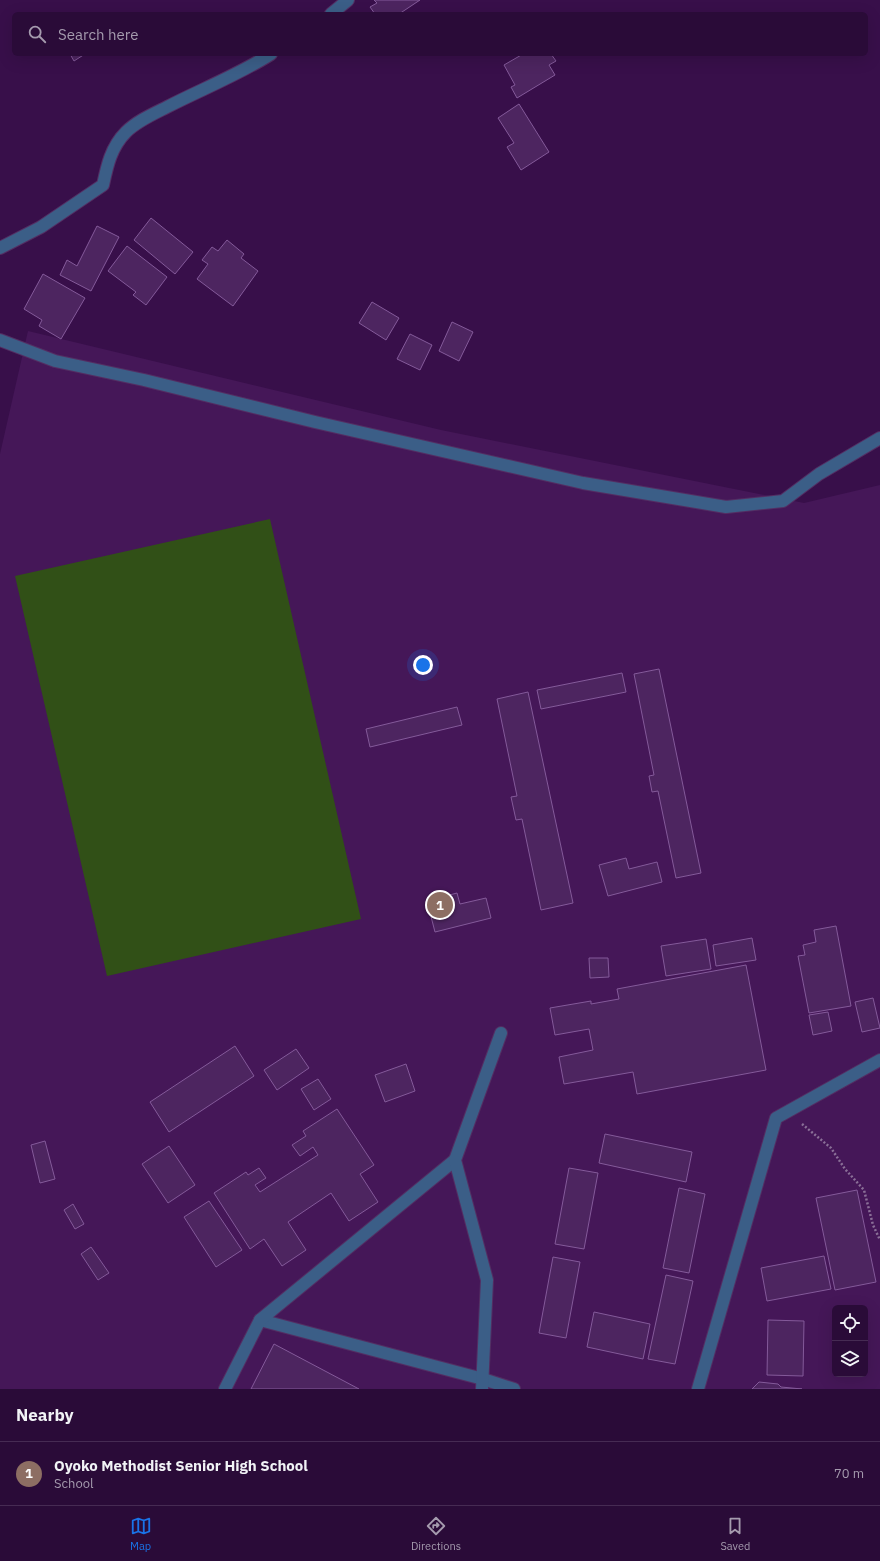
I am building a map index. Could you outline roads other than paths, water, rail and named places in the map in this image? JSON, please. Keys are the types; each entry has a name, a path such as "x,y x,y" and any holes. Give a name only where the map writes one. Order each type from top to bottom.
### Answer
{"street":[{"path":"333,12 348,0"},
{"path":"0,248 41,227 103,185 109,157 125,133 145,118 248,68 268,56"},
{"path":"1,341 55,361 144,380 315,422 584,483 726,507 783,501 819,474 880,438"},
{"path":"225,1389 260,1320 455,1160 502,1033"},
{"path":"698,1389 776,1118 880,1060"},
{"path":"455,1160 487,1280 483,1384"},
{"path":"260,1320 483,1384 514,1389"}],"place":[{"name":"Oyoko Methodist Senior High School","path":"440,905"}]}
